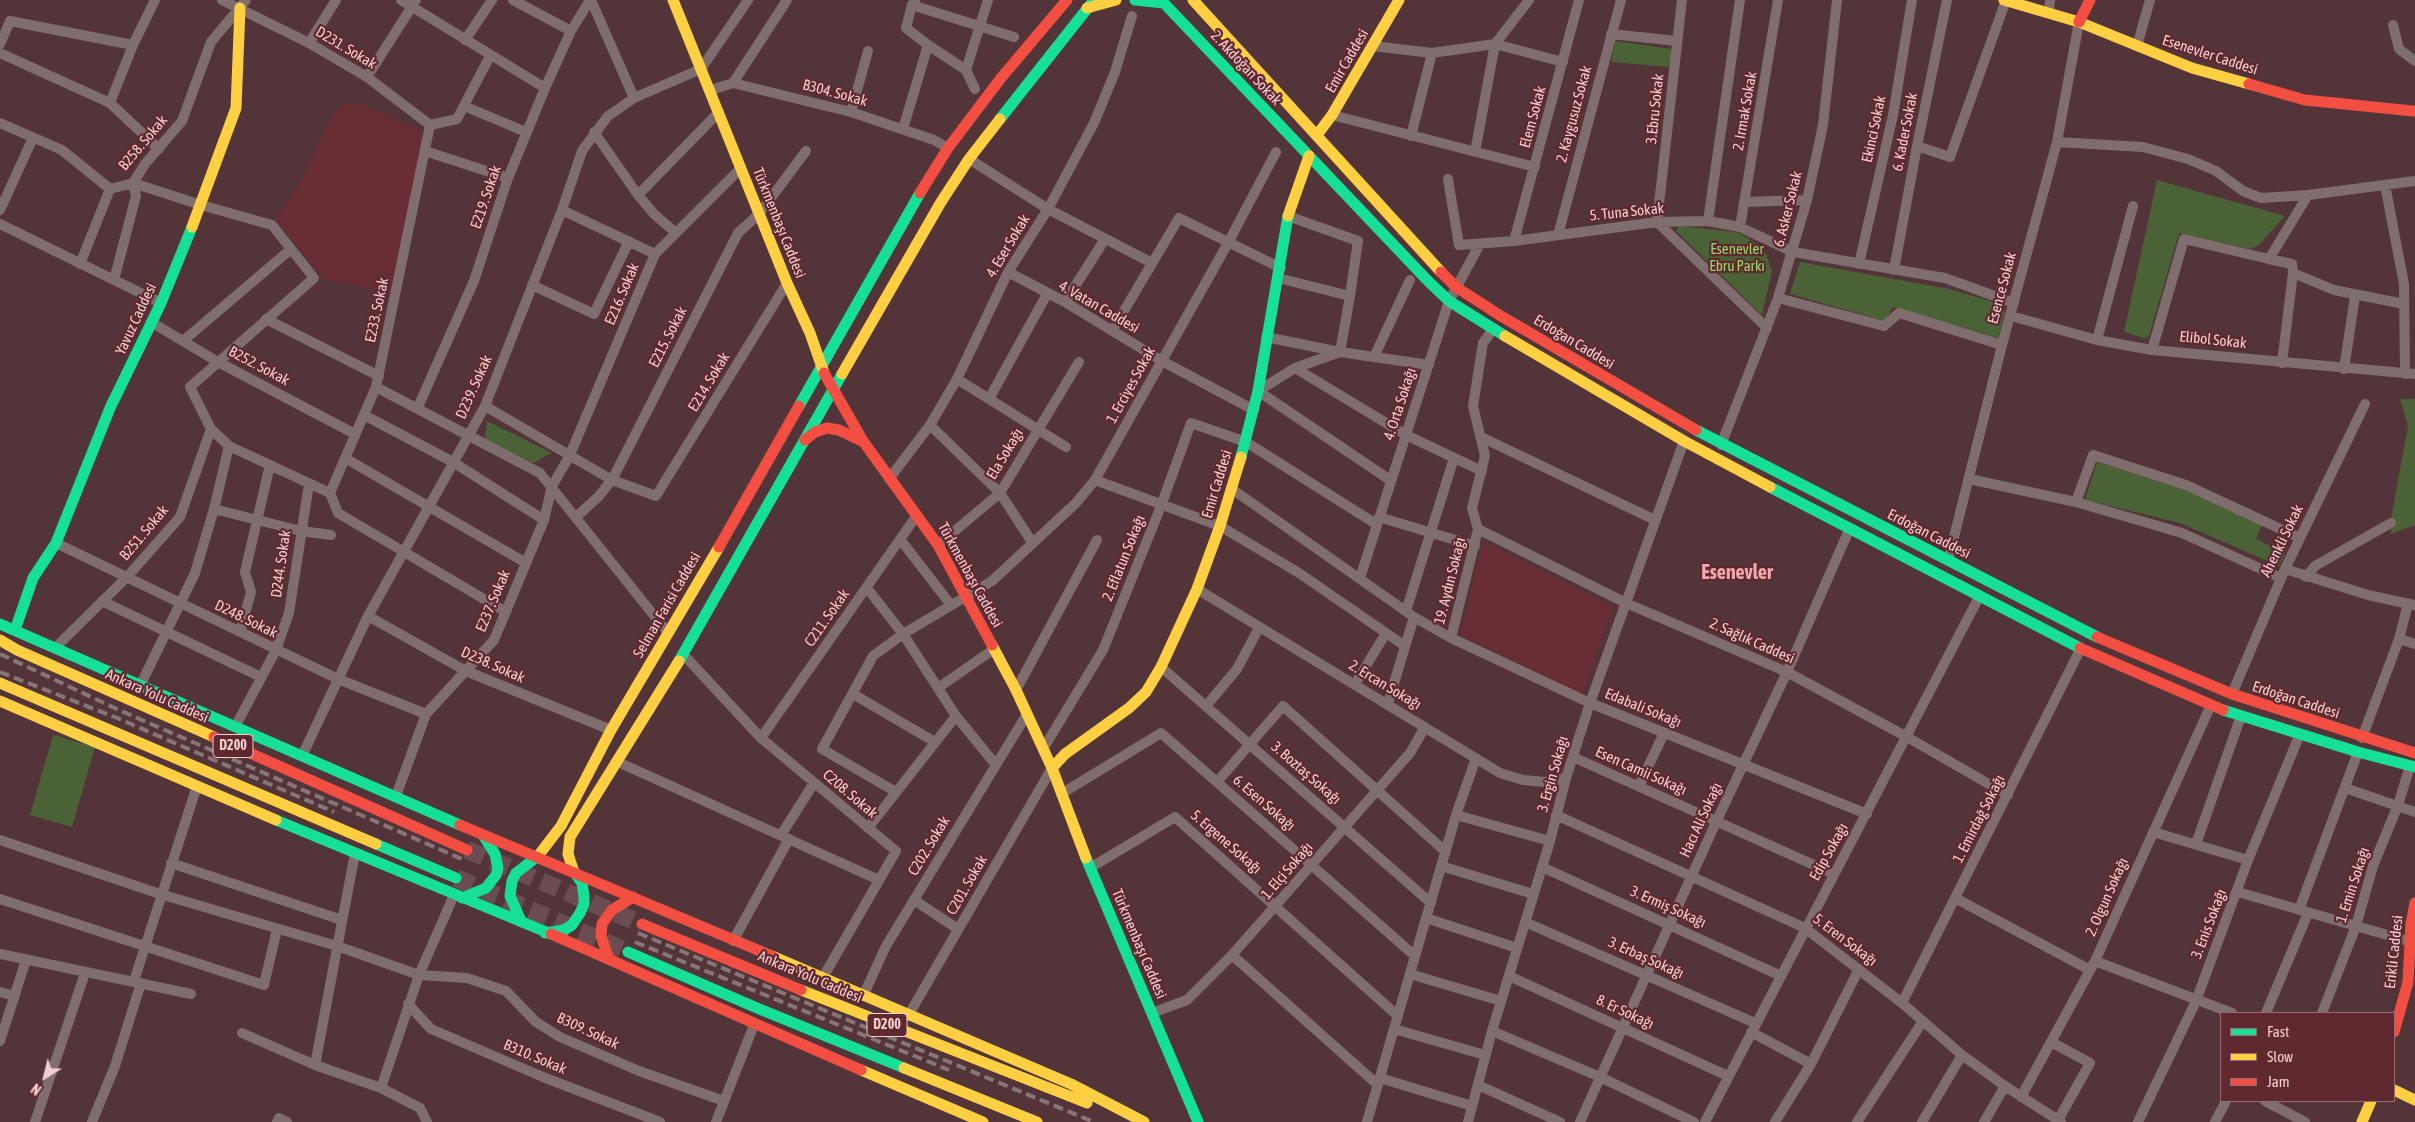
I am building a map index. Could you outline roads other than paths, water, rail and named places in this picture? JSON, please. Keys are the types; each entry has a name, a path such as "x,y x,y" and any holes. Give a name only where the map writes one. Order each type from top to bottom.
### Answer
{"main road":[{"name":"Türkmenbaşı Caddesi","path":"673,0 711,90 740,169 787,283 810,333 821,367 832,390 863,441 938,545 1016,690 1052,768 1090,868 1198,1122"},
{"name":"Selman Farisi Caddesi","path":"538,856 561,826 611,730 744,504 948,148 1001,78 1066,0"},
{"path":"545,933 564,930 572,925 582,909 584,896 582,883 574,872 568,854 570,837 684,654 801,444 942,202 969,160 1090,4 1116,0"},
{"path":"1135,0 1163,2"},
{"name":"Erdoğan Caddesi","path":"1193,0 1456,287 1501,316 1721,445 2078,630 2232,694 2362,738 2415,753"},
{"name":"Emir Caddesi","path":"1317,135 1332,115 1399,0"},
{"name":"Esenevler Caddesi","path":"2005,0 2079,22 2192,68 2305,100 2414,109"},
{"path":"2079,22 2090,0"},
{"name":"2. Akdoğan Sokak","path":"1163,2 1449,301 1493,329"},
{"name":"Yavuz Caddesi","path":"15,630 33,578 56,543 110,408 161,303 201,205 236,108 243,4"},
{"path":"2414,109 2415,124"},
{"name":"Emir Caddesi","path":"1052,768 1065,754 1129,708 1146,692 1161,667 1197,589 1220,526 1246,442 1258,391 1266,337 1280,273 1288,216 1309,156"},
{"name":"Erdoğan Caddesi","path":"1493,329 1730,466 1849,530 2082,648 2211,705 2241,716 2358,752 2412,766"},
{"path":"801,444 815,432 826,428 839,430 863,441"},
{"path":"0,624 483,835 538,856 908,1016 1071,1084 1144,1122"},
{"name":"Ankara Yolu Caddesi","path":"0,640 17,650 467,850"},
{"name":"D200","path":"0,684 456,878"},
{"path":"0,702 609,959 962,1118 983,1122"},
{"path":"458,896 486,888 496,875 498,868 495,854 483,835"},
{"path":"521,921 510,896 512,881 516,873 538,856"},
{"path":"609,959 601,936 602,924 612,910 633,898"},
{"name":"Erikli Caddesi","path":"2395,1028 2408,982 2413,943 2411,924 2415,903"},
{"name":"Ankara Yolu Caddesi","path":"642,924 868,1018 1134,1122"},
{"name":"D200","path":"628,952 820,1034 1037,1122"},
{"path":"2395,1090 2415,1100"},
{"path":"2362,1122 2371,1102"}],"street":[{"path":"110,103 133,45 155,0"},
{"name":"D231. Sokak","path":"222,0 243,4 367,77 430,125"},
{"path":"309,43 336,0"},
{"path":"401,0 414,4 465,40 545,88"},
{"path":"465,40 492,0"},
{"path":"514,0 571,31"},
{"path":"590,0 634,98"},
{"name":"E219. Sokak","path":"418,407 474,281 508,178 526,132 571,31 590,0"},
{"path":"701,69 748,0"},
{"path":"711,90 733,83 787,0"},
{"path":"966,70 988,0"},
{"path":"1475,152 1495,44 1529,0"},
{"name":"Elem Sokak","path":"1514,241 1579,0"},
{"name":"2. Kaygusuz Sokak","path":"1558,235 1620,0"},
{"name":"3.Ebru Sokak","path":"1657,222 1682,0"},
{"path":"1708,221 1740,0"},
{"name":"2. Irmak Sokak","path":"1740,226 1778,0"},
{"name":"6. Asker Sokak","path":"1721,445 1778,298 1807,200 1823,125 1837,0"},
{"name":"Ekinci Sokak","path":"1859,264 1893,115 1912,0"},
{"name":"6. Kader Sokak","path":"1894,270 1916,146 1947,0"},
{"path":"1916,146 1950,157 2005,0"},
{"path":"2049,13 2050,0"},
{"path":"2137,46 2150,0"},
{"path":"975,89 966,70 906,28 914,3 1014,37"},
{"name":"B258. Sokak","path":"110,189 133,183 182,121 211,42 243,4"},
{"path":"367,77 414,4"},
{"name":"4. Eser Sokak","path":"889,479 930,425 957,379 1008,272 1048,210 1094,123 1115,72 1132,16"},
{"path":"0,44 10,21 133,45"},
{"name":"Esence Sokak","path":"1948,561 2002,345 2057,142 2079,22"},
{"path":"2393,25 2399,49 2415,61"},
{"path":"1611,34 1677,42"},
{"path":"1373,46 1432,53 1495,44 1563,62"},
{"path":"903,129 928,45"},
{"path":"851,112 868,51"},
{"path":"0,53 110,103 159,149"},
{"path":"1411,136 1432,53"},
{"path":"430,125 457,119 490,56"},
{"name":"D239. Sokak","path":"302,756 368,616 485,406 562,210 582,151 594,132 608,116 634,98 701,69"},
{"name":"B304. Sokak","path":"733,83 851,112 903,129 948,148"},
{"path":"464,106 526,132"},
{"path":"638,195 719,112"},
{"path":"1332,115 1535,167"},
{"path":"0,124 62,150 110,189 80,264"},
{"name":"E233. Sokak","path":"330,494 377,381 430,125"},
{"path":"594,132 638,195 655,215 676,233"},
{"path":"0,210 4,189 34,138"},
{"path":"2057,142 2143,146 2188,158 2216,171 2242,191 2261,198 2308,195 2415,180"},
{"name":"E215. Sokak","path":"576,517 598,497 612,480 738,233 759,214 806,150"},
{"path":"425,151 508,178"},
{"name":"1. Erciyes Sokak","path":"896,792 822,749 873,656 903,634 992,581 1076,503 1095,480 1228,243 1276,152"},
{"path":"969,160 1048,210 1152,263"},
{"name":"E216. Sokak","path":"569,457 655,254 740,169"},
{"name":"5. Tuna Sokak","path":"1448,179 1459,245 1514,241 1657,222 1708,221 1740,226 1793,252"},
{"path":"133,183 272,225 314,278 190,387 211,428 229,446 330,494 338,512 506,612"},
{"path":"114,280 136,196 133,183"},
{"path":"2385,185 2404,284 2410,374"},
{"path":"2269,259 2308,195"},
{"path":"1744,202 1807,200"},
{"path":"2097,340 2133,206"},
{"path":"562,210 655,254"},
{"path":"1288,216 1358,241 1340,352"},
{"path":"1112,331 1179,218 1280,273 1350,296"},
{"path":"1657,222 1767,328"},
{"path":"0,224 161,303"},
{"path":"1065,302 1105,239"},
{"path":"2152,350 2184,239 2292,264 2294,273 2282,363"},
{"path":"532,285 594,314 629,241"},
{"name":"4. Orta Sokağı","path":"1360,578 1377,520 1449,301 1480,244"},
{"path":"183,341 291,249"},
{"path":"1793,252 1945,278 2014,303"},
{"name":"4. Vatan Caddesi","path":"1008,272 1065,302 1162,361 1254,410"},
{"path":"2294,273 2313,283 2355,296 2404,304"},
{"path":"1374,357 1410,280"},
{"name":"E214. Sokak","path":"612,480 656,496 787,283"},
{"path":"989,399 1047,294"},
{"path":"2344,369 2355,296"},
{"path":"1778,298 1884,326 1899,313 2002,345"},
{"name":"Elibol Sokak","path":"2011,316 2097,340 2152,350 2410,374"},
{"path":"266,319 377,381 418,407 540,474 552,486 668,633"},
{"name":"B252. Sokak","path":"151,322 218,362 355,434"},
{"name":"19. Aydın Sokağı","path":"1452,638 1478,529 1472,508 1485,456 1472,406 1483,343 1493,329"},
{"path":"1266,337 1340,352 1429,365"},
{"path":"1340,352 1295,368 1258,391 1390,480"},
{"name":"Ela Sokağı","path":"938,545 1000,493 1079,362"},
{"path":"1295,368 1406,435 1482,471"},
{"path":"957,379 1066,447"},
{"name":"Ahenkli Sokak","path":"2232,694 2283,573 2365,404"},
{"path":"485,406 569,457 612,480"},
{"path":"364,415 453,462 544,520"},
{"name":"2. Eflatun Sokağı","path":"1043,749 1103,650 1161,506 1191,423 1246,442"},
{"path":"930,425 1000,493 1032,542"},
{"name":"B251. Sokak","path":"54,648 127,577 180,517 211,428"},
{"path":"1481,437 1655,520"},
{"name":"3. Ergin Sokağı","path":"1468,1122 1485,1055 1550,841 1566,778 1590,703 1684,441"},
{"path":"1246,442 1377,520 1475,546"},
{"path":"140,686 195,573 214,509 229,446"},
{"path":"2076,502 2093,455 2186,485 2300,538"},
{"name":"E237. Sokak","path":"396,796 426,714 494,640 544,520 552,486 569,457"},
{"path":"345,458 430,505 526,563"},
{"path":"1388,703 1406,646 1410,614 1430,533 1454,458"},
{"path":"240,632 251,592 245,572 270,465"},
{"path":"1969,479 2076,502 2182,533 2283,573 2306,577 2368,595 2412,604 2362,738"},
{"path":"1095,480 1161,506 1220,526 1299,573 1406,646"},
{"name":"D244. Sokak","path":"235,727 276,650 289,612 309,484"},
{"name":"Edabali Sokağı","path":"1232,488 1410,614 1452,638 1590,703 1867,814"},
{"path":"214,509 301,531 332,535"},
{"name":"C211. Sokak","path":"761,738 917,515"},
{"path":"2306,577 2315,566 2391,522"},
{"name":"2. Sağlık Caddesi","path":"1478,529 1626,603 1787,672 1907,737 2008,795"},
{"name":"Hacı Ali Sokağı","path":"1580,1122 1717,820 1787,672 1849,530"},
{"path":"900,539 951,605"},
{"path":"1016,690 1097,540"},
{"name":"D248. Sokak","path":"56,543 338,679 426,714"},
{"path":"867,588 903,634 956,716 996,765"},
{"name":"2. Ercan Sokağı","path":"1197,589 1259,628 1388,703 1500,773 1523,780 1545,782 1566,778"},
{"name":"Edip Sokağı","path":"1705,1122 1979,597"},
{"path":"102,601 262,677"},
{"name":"D238. Sokak","path":"368,616 466,671 611,730"},
{"path":"1206,706 1237,669 1259,628"},
{"path":"1355,684 1386,633"},
{"path":"2399,639 2415,644"},
{"path":"938,688 994,648"},
{"name":"1. Emirdağ Sokağı","path":"1902,1002 2082,648"},
{"name":"C208. Sokak","path":"684,654 761,738 896,851 822,979"},
{"name":"3. Boztaş Sokağı","path":"1161,667 1431,903"},
{"path":"853,694 935,742"},
{"name":"2. Olgun Sokağı","path":"2021,1097 2093,965 2211,705"},
{"path":"1217,782 1283,706 1446,852"},
{"name":"C202. Sokak","path":"863,996 886,946 1027,714"},
{"path":"868,828 956,716"},
{"path":"2196,844 2241,716"},
{"name":"1. Elçi Sokağı","path":"1152,1013 1187,1000 1232,955 1410,753 1425,727"},
{"name":"6. Esen Sokağı","path":"1061,794 1161,733 1415,956"},
{"path":"1639,786 1664,733"},
{"name":"3. Enis Sokağı","path":"2138,1122 2196,1001 2238,892 2248,860 2300,734"},
{"path":"2266,1012 2358,752"},
{"name":"Esen Camii Sokağı","path":"1573,757 1834,874"},
{"path":"1367,1122 1456,815 1476,758"},
{"path":"618,762 879,880"},
{"name":"1. Emin Sokağı","path":"2322,1012 2356,926 2373,866 2412,766"},
{"name":"C201. Sokak","path":"908,1016 1052,768"},
{"path":"733,941 814,783"},
{"path":"92,1122 115,1066 137,982 144,946 197,786"},
{"path":"2345,788 2415,812"},
{"path":"1456,815 1550,841"},
{"name":"5. Eren Sokağı","path":"1556,815 1805,928 1902,1002 1962,1054 2005,1086 2059,1122"},
{"name":"5. Ergene Sokağı","path":"1090,868 1175,817 1398,1016"},
{"path":"2153,832 2248,860"},
{"name":"B309. Sokak","path":"0,840 160,894 337,946 419,975 466,978 506,991 536,1022 560,1037 638,1071 724,1100"},
{"path":"315,1065 355,853"},
{"path":"171,862 342,920"},
{"path":"1441,866 1533,894"},
{"name":"3. Ermiş Sokağı","path":"1542,867 1781,976"},
{"path":"2238,892 2413,943"},
{"path":"381,1088 419,975 458,896"},
{"path":"0,898 264,985 277,929"},
{"path":"1955,898 2093,965 2229,1012"},
{"path":"914,900 958,929"},
{"path":"1426,918 1518,948"},
{"name":"3. Erbaş Sokağı","path":"1525,922 1647,975 1753,1027 1811,1064"},
{"path":"0,954 191,994"},
{"path":"1232,955 1379,1082 1472,1106"},
{"path":"0,1041 26,960"},
{"path":"1775,1122 1811,1064 1859,969"},
{"path":"35,1122 85,973"},
{"path":"1410,974 1501,1001"},
{"name":"8. Er Sokağı","path":"1509,976 1728,1076"},
{"path":"0,992 15,996"},
{"name":"B310. Sokak","path":"408,1004 431,1029 543,1077 654,1121"},
{"path":"1857,1122 1923,1022"},
{"path":"716,1122 754,1025"},
{"path":"1394,1030 1485,1055"},
{"path":"1492,1031 1600,1077 1694,1122"},
{"path":"242,1033 315,1065 381,1088 420,1108 427,1122"},
{"path":"2051,1042 2090,1064 2059,1122"},
{"path":"1922,1122 1962,1054"},
{"path":"1478,1085 1560,1122"},
{"path":"1984,1122 2005,1086"},
{"path":"2215,1122 2225,1102"},
{"path":"2267,1102 2293,1119 2305,1122"}],"tunnel":[{"path":"467,850 642,924"},
{"path":"456,878 628,952"}],"railway":[{"path":"0,654 119,710 462,859"},
{"path":"0,672 117,718 334,812"},
{"path":"638,933 1094,1122"},
{"path":"635,942 949,1070"}],"district":[{"name":"Esenevler","path":"1737,573"}],"park label":[{"name":"Esenevler Ebru Parkı","path":"1737,258"}]}
